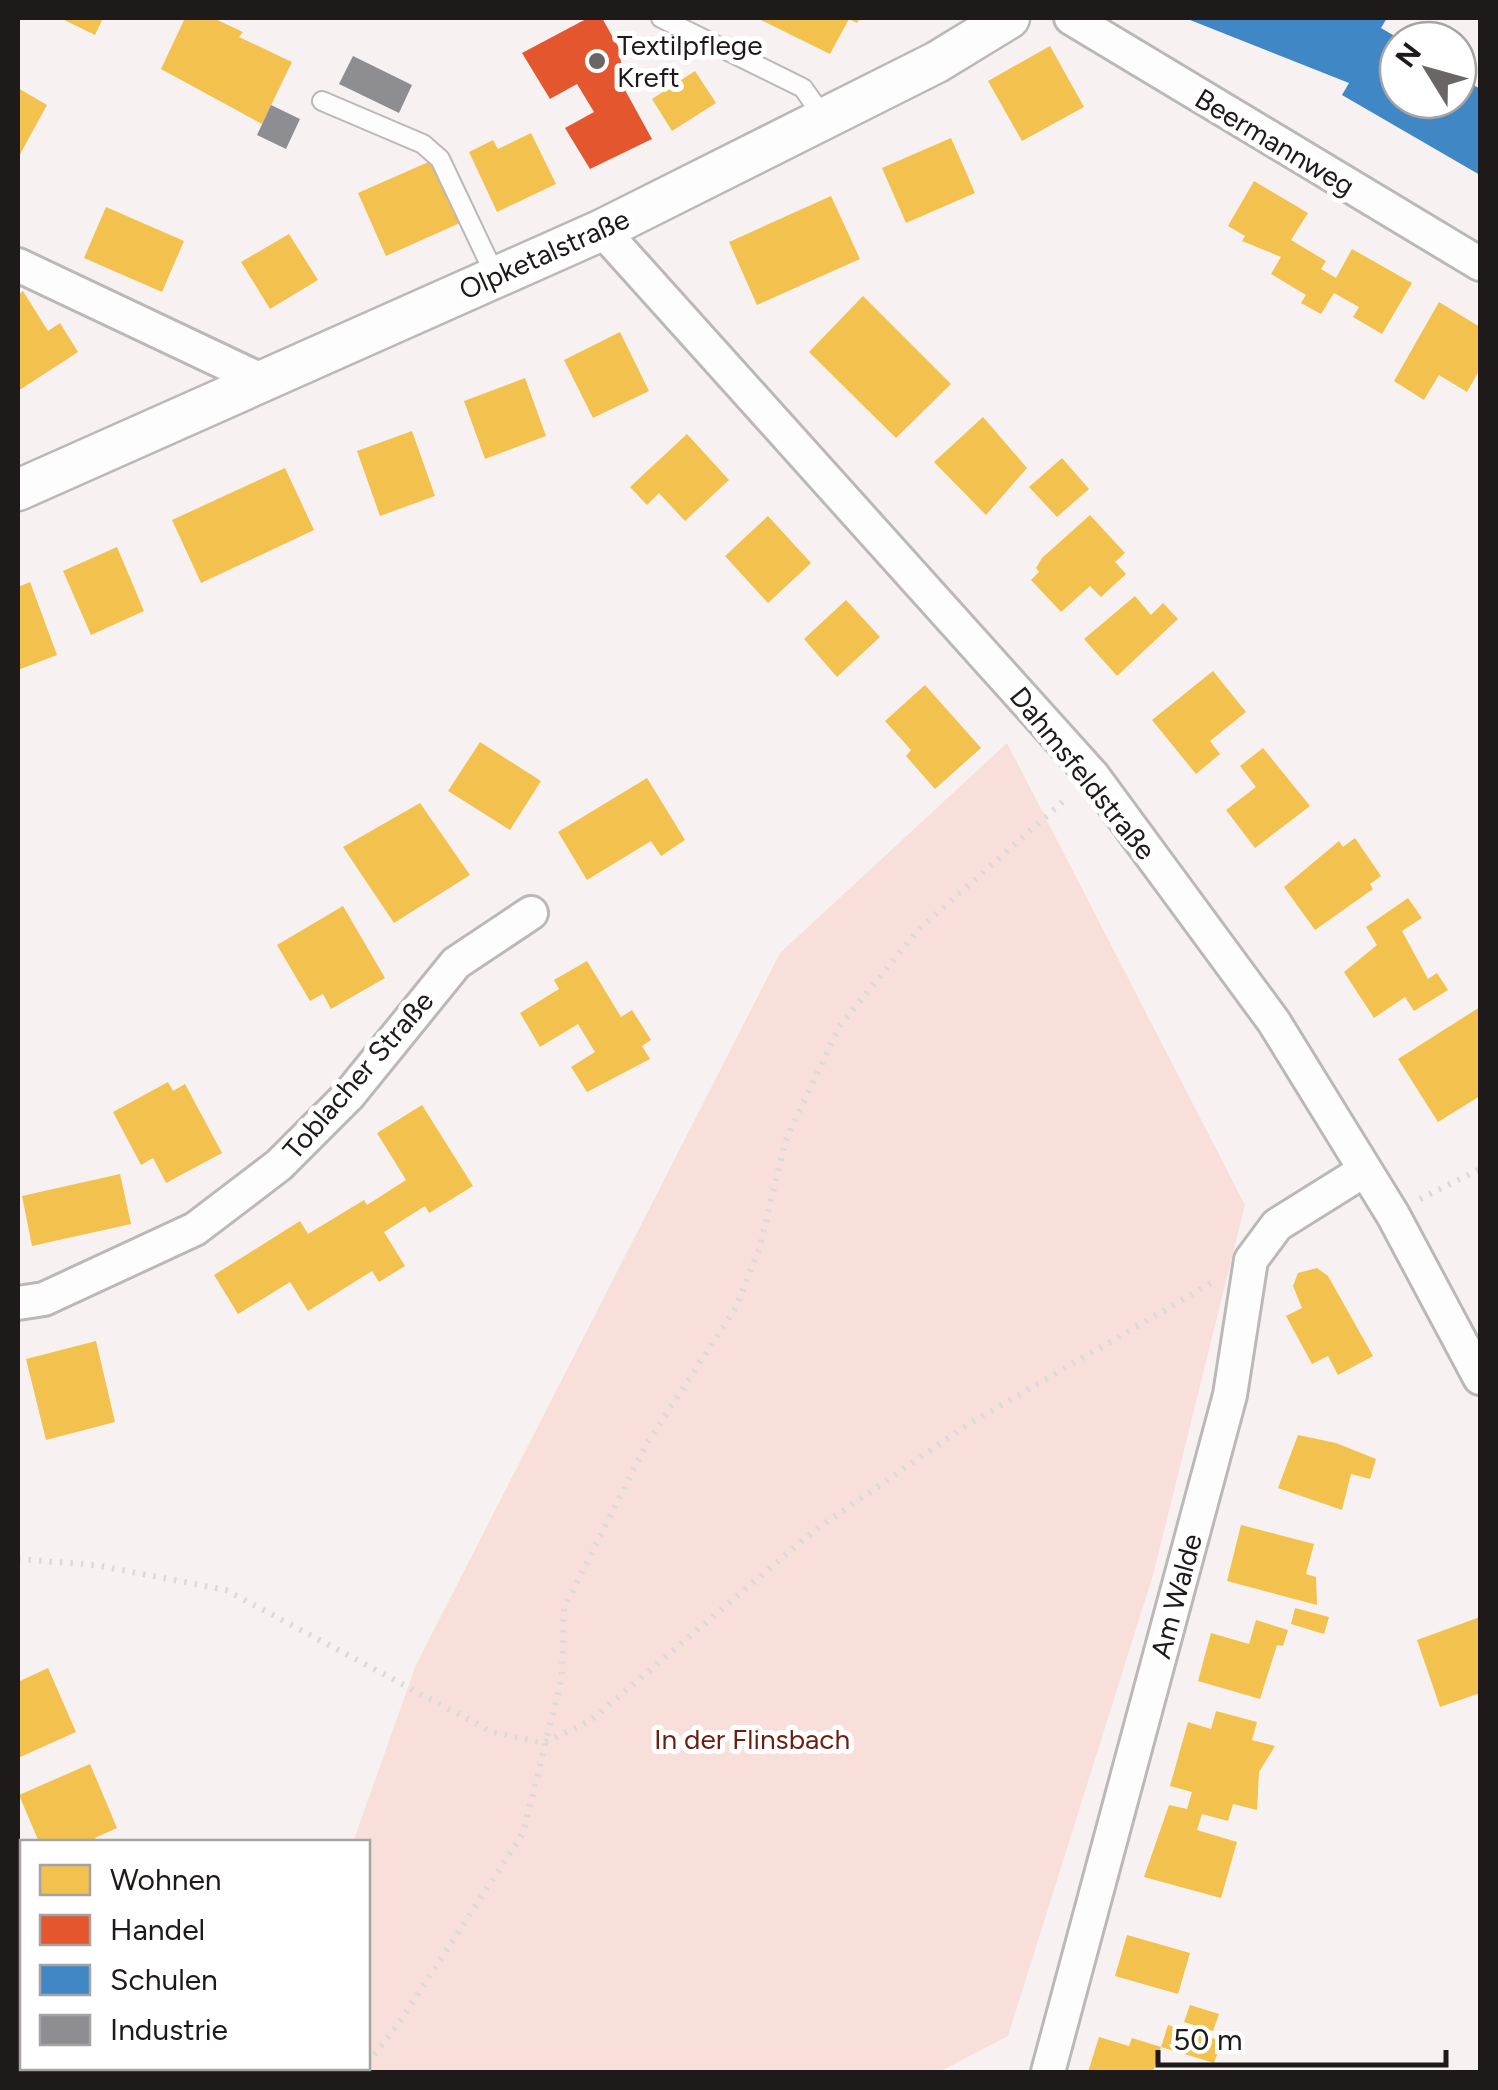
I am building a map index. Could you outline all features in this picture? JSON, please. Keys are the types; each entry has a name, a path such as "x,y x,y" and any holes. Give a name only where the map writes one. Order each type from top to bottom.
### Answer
{"street":[{"name":"Olpketalstraße","path":"18,490 259,379 602,230 937,62 1010,18"},
{"name":"Beermannweg","path":"1071,18 1480,264"},
{"name":"Dahmsfeldstraße","path":"602,230 1093,776 1274,1022 1392,1215 1480,1378"},
{"path":"18,265 259,379"},
{"name":"Toblacher Straße","path":"18,1303 60,1292 196,1229 279,1165 349,1094 456,963 531,913"},
{"path":"1251,1260 1277,1226 1365,1170"},
{"name":"Am Walde","path":"1048,2072 1230,1395 1251,1260"}],"lane":[{"path":"661,18 803,88 824,118"},
{"path":"322,102 423,144 440,159 496,277"}],"path":[{"path":"370,2060 401,2020 523,1832 562,1677 564,1608 647,1443 734,1309 760,1247 785,1142 839,1027 920,929 1093,776"},
{"path":"1392,1215 1480,1169"},
{"path":"18,1559 95,1565 226,1590 492,1732 543,1743 590,1721 815,1530 967,1425 1251,1260"}],"green space":[{"name":"In der Flinsbach","path":"1007,743 1245,1205 1153,1575 1008,2036 939,2072 277,2072 370,2070 370,1840 354,1840 416,1665 780,953"}],"building: Wohnen":[{"path":"60,18 103,18 95,35"},
{"path":"185,18 213,18 243,32 239,37 292,62 262,124 161,69"},
{"path":"757,18 860,18 857,23 849,19 830,54"},
{"path":"1050,46 1084,107 1022,141 988,81"},
{"path":"695,71 716,103 672,131 652,99"},
{"path":"18,88 47,105 18,158"},
{"path":"531,133 556,184 497,212 469,152 493,140 498,149"},
{"path":"951,138 975,193 906,223 882,168"},
{"path":"433,160 460,223 386,256 358,193"},
{"path":"1254,181 1308,213 1291,240 1326,261 1321,269 1336,278 1352,249 1412,283 1382,334 1353,317 1359,307 1334,293 1321,314 1301,303 1306,295 1271,274 1281,257 1242,241 1245,236 1228,226"},
{"path":"831,196 860,259 757,305 729,242"},
{"path":"106,207 184,241 162,292 84,258"},
{"path":"289,234 318,280 270,309 241,262"},
{"path":"23,291 48,331 60,323 78,352 18,391 18,295"},
{"path":"863,296 951,384 896,438 809,352"},
{"path":"1439,302 1480,327 1480,369 1467,392 1439,375 1424,400 1394,381"},
{"path":"620,332 649,391 593,418 564,360"},
{"path":"525,378 546,436 485,459 464,401"},
{"path":"983,417 1027,468 986,515 934,462"},
{"path":"412,431 435,496 380,516 357,451"},
{"path":"687,434 729,480 685,521 659,493 647,505 630,487"},
{"path":"1062,458 1089,489 1057,517 1029,487"},
{"path":"285,468 314,530 201,583 172,520"},
{"path":"1090,515 1125,553 1115,562 1126,574 1101,597 1090,586 1061,612 1031,580 1039,572 1036,568 1042,558"},
{"path":"768,516 811,563 768,603 725,556"},
{"path":"117,547 144,611 91,635 63,571"},
{"path":"30,582 57,655 18,670 18,587"},
{"path":"1135,596 1151,615 1163,603 1178,619 1117,676 1084,639"},
{"path":"846,600 880,637 837,677 804,639"},
{"path":"1213,671 1246,712 1210,741 1220,754 1196,774 1152,720"},
{"path":"925,685 981,748 935,789 906,756 911,750 885,721"},
{"path":"480,742 541,781 510,830 448,791"},
{"path":"1263,748 1310,806 1255,848 1226,810 1256,787 1240,766"},
{"path":"647,778 685,840 661,856 651,841 587,880 558,832"},
{"path":"420,803 470,875 394,923 343,847"},
{"path":"1355,838 1381,876 1370,884 1373,889 1315,930 1284,887 1339,841 1343,847"},
{"path":"1408,898 1422,918 1402,931 1428,979 1437,973 1448,990 1414,1011 1405,997 1374,1018 1344,972 1377,945 1366,927"},
{"path":"343,906 385,978 331,1009 323,994 310,1001 277,945"},
{"path":"587,961 621,1017 632,1010 651,1040 642,1046 650,1059 587,1092 571,1067 595,1052 578,1024 540,1047 520,1013 559,989 554,980"},
{"path":"1480,1007 1480,1096 1438,1122 1398,1059"},
{"path":"168,1082 173,1091 185,1084 222,1153 166,1183 153,1158 141,1165 113,1112"},
{"path":"422,1105 473,1186 429,1213 425,1206 384,1232 405,1266 379,1282 372,1271 308,1311 290,1282 238,1314 214,1275 300,1221 308,1234 364,1200 367,1205 406,1180 377,1133"},
{"path":"120,1174 131,1224 32,1246 22,1196"},
{"path":"1317,1268 1328,1276 1373,1356 1338,1375 1328,1356 1312,1364 1286,1316 1302,1308 1293,1286 1298,1273"},
{"path":"96,1341 115,1422 46,1440 26,1359"},
{"path":"1298,1435 1336,1443 1376,1459 1370,1479 1351,1474 1342,1510 1278,1488"},
{"path":"1241,1525 1314,1544 1306,1574 1316,1577 1317,1605 1227,1581"},
{"path":"1295,1608 1329,1617 1324,1634 1291,1624"},
{"path":"1480,1617 1480,1693 1440,1707 1417,1640"},
{"path":"1256,1620 1288,1630 1283,1646 1277,1645 1260,1699 1198,1681 1211,1633 1249,1644"},
{"path":"48,1668 76,1732 18,1758 18,1682"},
{"path":"1216,1711 1257,1722 1252,1740 1275,1746 1259,1772 1257,1810 1233,1804 1228,1821 1202,1814 1197,1830 1237,1842 1221,1898 1144,1877 1169,1805 1187,1809 1192,1792 1170,1786 1188,1722 1211,1729"},
{"path":"90,1764 117,1828 96,1840 38,1840 19,1795"},
{"path":"1127,1935 1190,1953 1178,1994 1115,1976"},
{"path":"1190,2005 1219,2014 1213,2031 1184,2022"},
{"path":"1168,2025 1222,2041 1214,2063 1161,2047"},
{"path":"1099,2037 1129,2046 1132,2038 1161,2047 1153,2072 1088,2072"}],"building: Handel":[{"path":"588,18 602,18 619,48 625,90 652,139 590,169 565,128 594,112 577,84 550,99 522,53"}],"building: Schulen":[{"path":"1185,18 1387,18 1378,20 1378,116 1342,95 1349,83"},
{"path":"1478,88 1480,175 1385,120 1478,120"}],"building: Industrie":[{"path":"353,56 412,85 399,113 339,84"},
{"path":"271,105 300,119 286,149 257,135"}],"place":[{"name":"Textilpflege Kreft","path":"597,61"}]}
